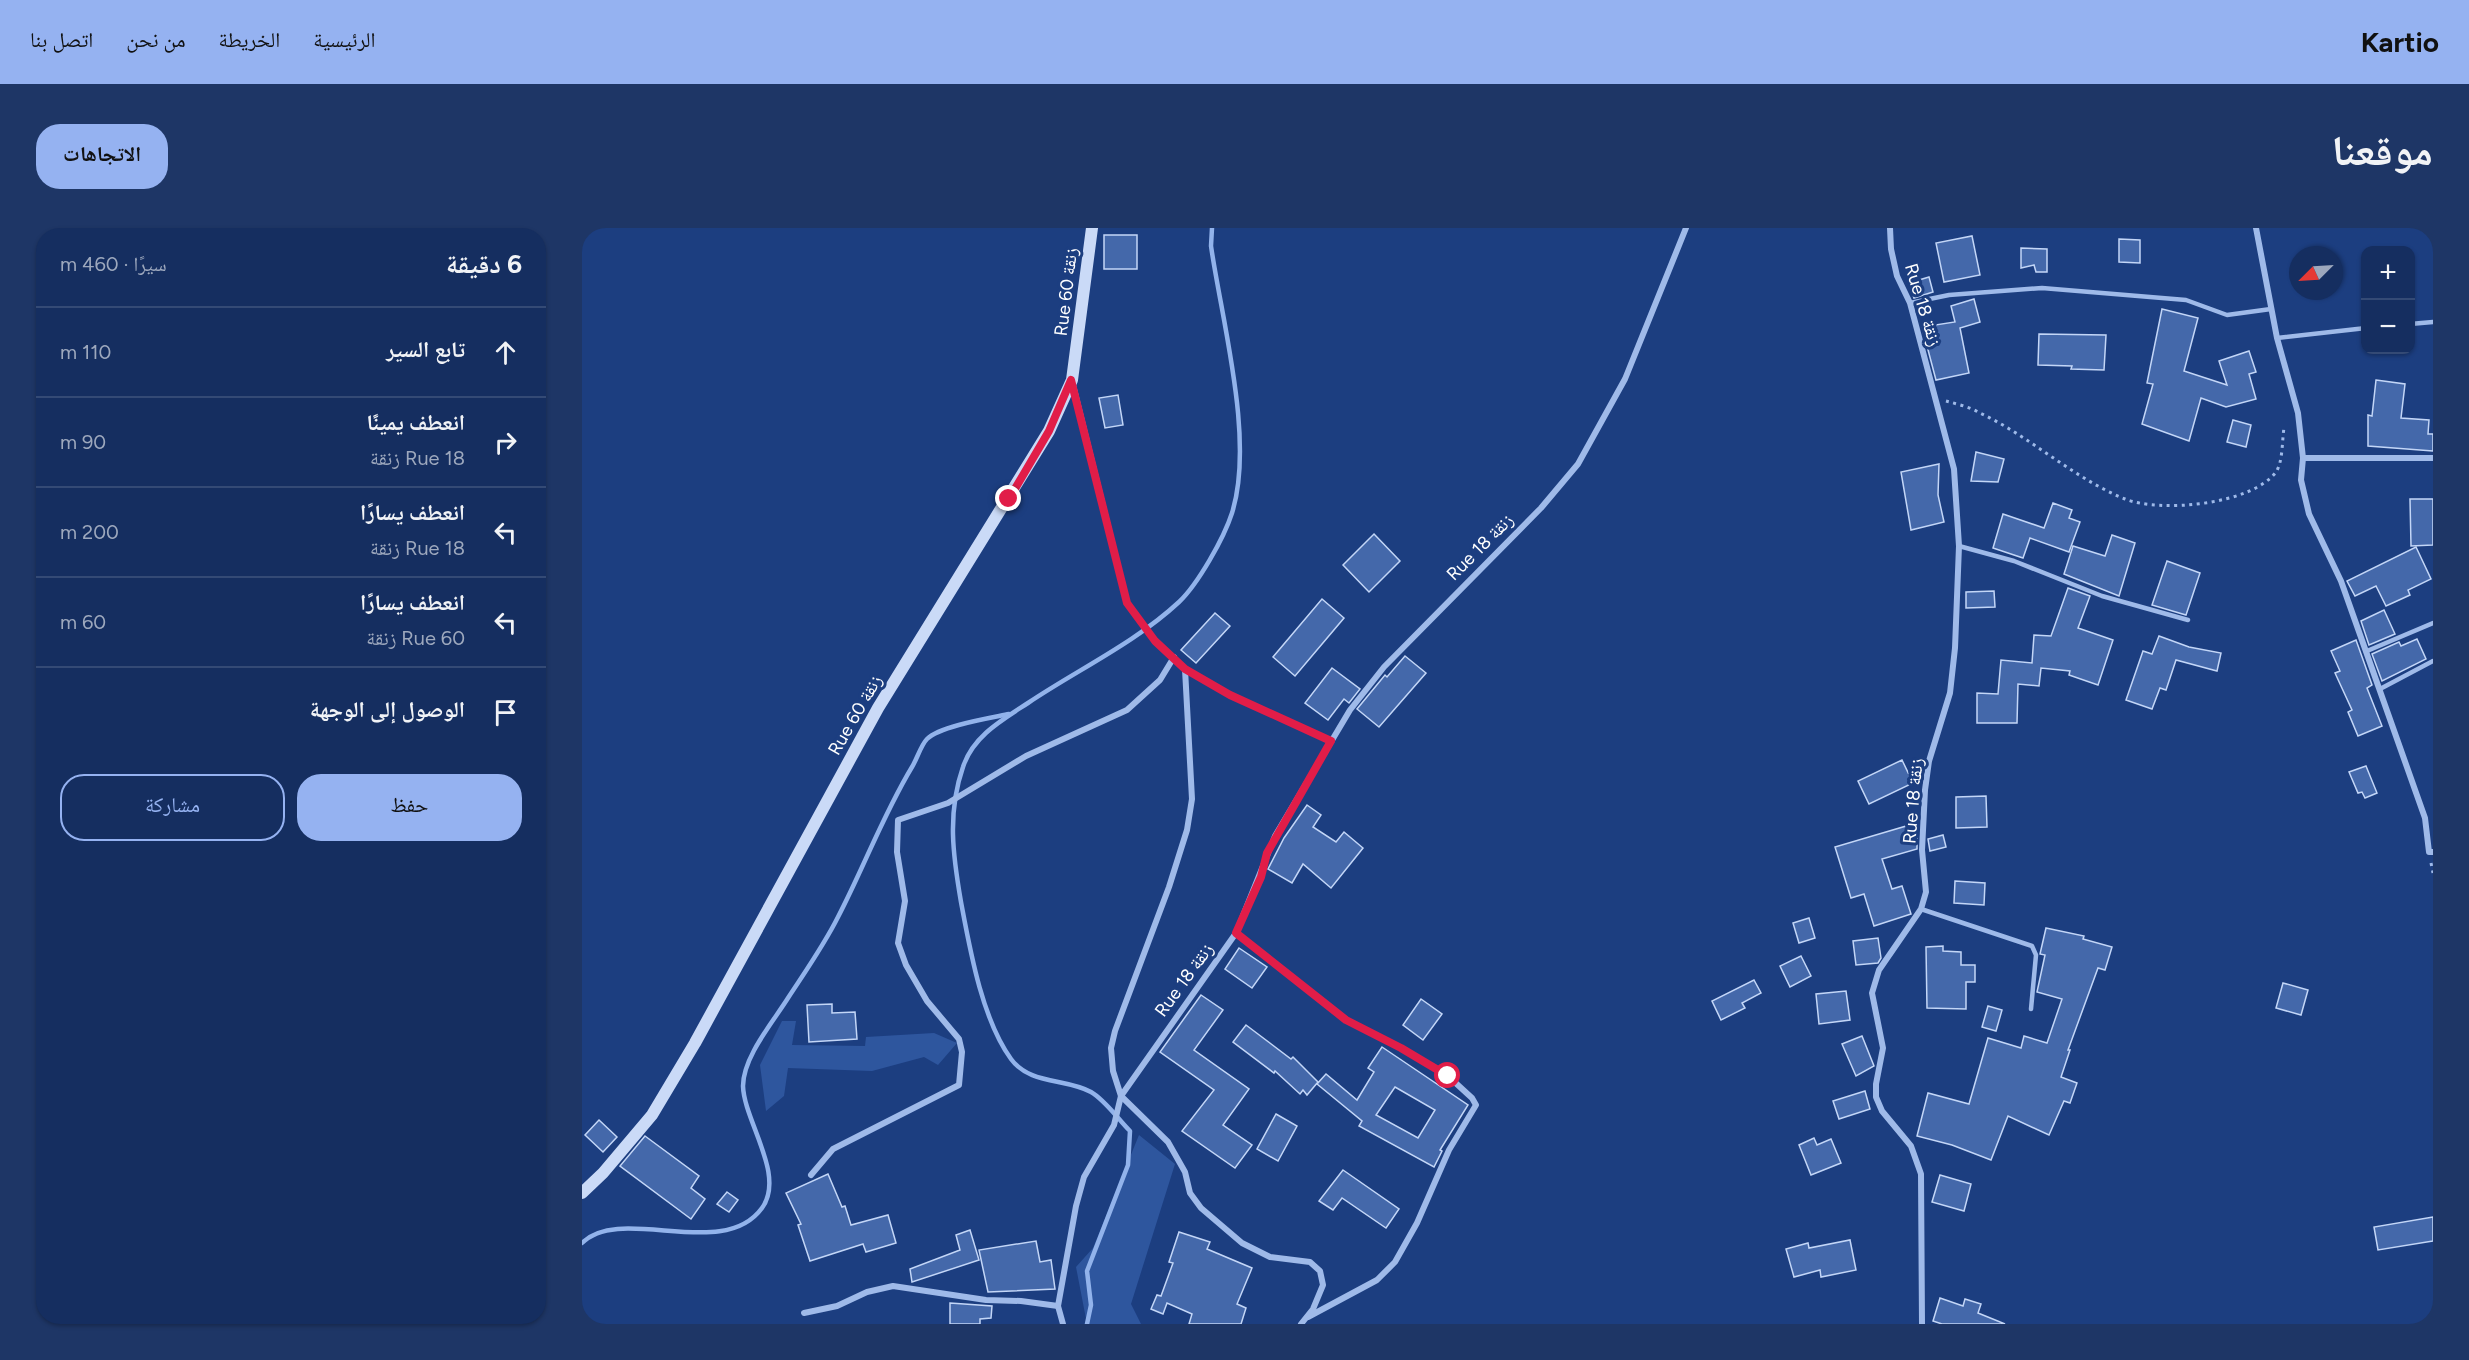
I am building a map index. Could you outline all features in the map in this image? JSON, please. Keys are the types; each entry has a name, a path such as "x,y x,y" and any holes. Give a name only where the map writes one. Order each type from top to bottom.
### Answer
{"street":[{"name":"Rue 60 زنقة","path":"582,1193 603,1173 652,1115 690,1052 878,708 1037,454 1071,380 1092,228"},
{"name":"Rue 18 زنقة","path":"1058,1306 1076,1206 1084,1177 1114,1125 1121,1096 1236,933 1261,877 1267,853 1350,710 1384,666 1541,508 1578,464 1625,379 1686,228"},
{"name":"Rue 18 زنقة","path":"1890,228 1891,249 1897,276 1911,303 1933,396 1954,469 1959,546 1955,648 1950,693 1929,761 1925,790 1922,850 1927,879 1921,909 1879,970 1872,993 1883,1048 1876,1084 1876,1097 1882,1111 1911,1146 1921,1174 1922,1324"},
{"path":"2256,228 2277,338 2298,413 2303,458 2301,480 2309,514 2341,581 2367,651 2425,818 2429,852 2433,852"},
{"path":"1071,380 1127,603 1155,641 1185,669 1230,695 1331,741"},
{"path":"2303,458 2433,458"},
{"path":"811,1175 833,1149 958,1085 962,1052 959,1039 927,1001 906,965 898,943 905,901 897,852 898,820 958,798 1026,756 1127,710 1160,680 1174,657"},
{"path":"1185,669 1192,799 1187,830 1111,1048 1113,1071 1121,1096 1168,1142 1185,1172 1190,1193 1215,1222 1242,1243 1270,1257 1310,1262 1320,1271 1323,1284 1313,1309 1303,1321"},
{"path":"1236,933 1346,1020 1401,1048 1448,1076 1472,1098 1476,1105 1449,1150 1417,1223 1395,1262 1377,1280 1303,1321"},
{"path":"804,1313 837,1306 867,1292 893,1286 987,1300 1021,1301 1058,1306 1063,1324"}],"lane":[{"path":"1911,303 1949,295 2042,288 2186,300 2227,315 2271,309"},
{"path":"2415,324 2433,322"},
{"path":"2277,338 2361,329"},
{"path":"1959,546 2014,561 2102,596 2188,620"},
{"path":"2367,651 2433,623"},
{"path":"2380,688 2433,661"},
{"path":"1921,909 2032,946 2036,955 2031,1010"}],"path":[{"path":"1933,396 1979,412 2095,483 2126,500 2145,504 2209,503 2230,498 2254,488 2274,474 2278,467 2284,428"}],"shaded area":[{"path":"782,1021 796,1021 792,1045 865,1046 866,1037 934,1033 957,1043 938,1065 924,1057 872,1071 788,1068 784,1096 766,1111 760,1065"},
{"path":"1139,1135 1175,1164 1131,1304 1141,1324 1087,1324 1076,1267 1093,1248"}],"building":[{"path":"1104,235 1137,235 1137,269 1104,269"},
{"path":"1972,236 1980,275 1944,282 1936,243"},
{"path":"2119,239 2140,240 2140,263 2119,262"},
{"path":"2021,248 2047,249 2047,272 2036,272 2034,265 2021,268"},
{"path":"1929,277 1933,292 1914,298 1909,283"},
{"path":"1974,299 1980,322 1960,328 1969,373 1936,380 1922,327 1955,322 1951,306"},
{"path":"2162,309 2198,318 2184,371 2227,385 2219,361 2249,351 2256,372 2249,374 2256,399 2226,407 2201,398 2189,441 2142,424 2153,384 2147,383"},
{"path":"2039,334 2106,335 2104,370 2038,365"},
{"path":"2376,380 2405,384 2401,418 2429,420 2428,434 2433,434 2433,451 2368,446 2368,415 2372,416"},
{"path":"1118,395 1123,425 1105,428 1099,398"},
{"path":"2233,420 2251,425 2246,447 2227,442"},
{"path":"1976,452 2004,459 1998,482 1971,481"},
{"path":"1939,464 1938,495 1944,522 1911,530 1901,472"},
{"path":"2410,499 2433,499 2433,545 2411,546"},
{"path":"2053,503 2072,510 2069,518 2080,522 2069,552 2030,538 2023,558 1993,548 2003,514 2044,528"},
{"path":"1374,534 1400,561 1369,592 1343,565"},
{"path":"2112,535 2135,543 2119,596 2064,574 2073,546 2105,556"},
{"path":"2416,547 2431,579 2408,590 2410,595 2386,606 2376,586 2355,596 2347,581"},
{"path":"2167,561 2200,573 2186,615 2152,605"},
{"path":"2068,588 2090,596 2078,628 2113,640 2098,685 2069,675 2070,671 2041,668 2039,686 2018,684 2017,723 1977,723 1977,693 1998,694 2001,660 2032,663 2034,635 2051,636"},
{"path":"1994,591 1995,607 1966,608 1966,592"},
{"path":"1322,599 1344,618 1295,676 1273,657"},
{"path":"2384,610 2395,634 2369,645 2361,621"},
{"path":"1215,613 1230,626 1196,663 1181,650"},
{"path":"2159,636 2189,647 2221,653 2217,671 2176,660 2166,690 2160,688 2152,709 2126,700 2143,651 2152,654"},
{"path":"2417,639 2426,659 2382,681 2372,654 2399,642 2401,646"},
{"path":"2356,640 2372,685 2367,688 2382,726 2358,736 2348,712 2352,710 2335,673 2340,671 2331,651"},
{"path":"1405,656 1426,673 1379,727 1357,709 1385,675 1387,677"},
{"path":"1332,668 1360,689 1349,703 1344,699 1328,720 1305,703"},
{"path":"1902,760 1913,783 1869,804 1858,781"},
{"path":"2366,766 2377,793 2365,798 2362,792 2358,793 2349,772"},
{"path":"1986,796 1987,827 1956,828 1956,797"},
{"path":"1307,805 1321,815 1313,827 1336,842 1344,832 1363,848 1331,888 1303,864 1292,883 1268,869 1284,838"},
{"path":"1913,824 1917,837 1917,849 1882,859 1892,889 1902,886 1911,914 1874,926 1864,894 1851,898 1835,847"},
{"path":"1943,835 1946,847 1930,851 1928,839"},
{"path":"1955,881 1985,883 1984,905 1954,903"},
{"path":"1809,918 1815,938 1799,943 1793,923"},
{"path":"2046,928 2084,936 2083,939 2112,947 2105,970 2098,968 2068,1050 2070,1050 2061,1077 2077,1083 2070,1103 2064,1101 2049,1135 2008,1116 1991,1160 1952,1145 1917,1136 1928,1093 1969,1104 1988,1038 2021,1048 2024,1036 2047,1043 2062,999 2037,992 2045,955 2040,954"},
{"path":"1878,938 1881,958 1878,963 1856,965 1853,941"},
{"path":"1943,946 1943,951 1961,952 1961,965 1975,965 1975,982 1966,982 1966,1009 1927,1008 1926,947"},
{"path":"1239,948 1267,967 1252,988 1225,969"},
{"path":"1801,956 1811,976 1790,987 1780,966"},
{"path":"1754,980 1761,993 1742,1003 1745,1008 1721,1020 1712,1001"},
{"path":"2283,983 2308,990 2301,1015 2276,1008"},
{"path":"1846,991 1850,1020 1819,1024 1816,994"},
{"path":"1201,995 1223,1010 1194,1050 1249,1089 1223,1125 1252,1145 1235,1168 1182,1131 1214,1090 1160,1052"},
{"path":"1421,999 1442,1014 1423,1040 1403,1025"},
{"path":"832,1004 832,1013 855,1012 857,1039 809,1042 807,1005"},
{"path":"1988,1006 2002,1010 1996,1031 1982,1027"},
{"path":"1246,1025 1291,1059 1293,1057 1318,1082 1307,1095 1303,1090 1300,1094 1275,1071 1274,1073 1233,1042"},
{"path":"1862,1036 1874,1066 1856,1076 1842,1044"},
{"path":"1382,1047 1468,1105 1440,1150 1442,1151 1434,1167 1359,1126 1362,1121 1317,1084 1326,1074 1357,1100 1374,1072 1368,1068","holes":["1395,1087 1435,1110 1418,1138 1376,1115"]},
{"path":"1865,1091 1870,1109 1839,1119 1833,1101"},
{"path":"1276,1114 1297,1126 1278,1161 1257,1149"},
{"path":"599,1120 617,1137 603,1152 585,1135"},
{"path":"645,1136 699,1176 691,1188 705,1199 691,1219 620,1166"},
{"path":"1814,1138 1817,1145 1831,1139 1841,1163 1811,1175 1799,1145"},
{"path":"1343,1170 1399,1209 1386,1228 1342,1198 1333,1210 1319,1201"},
{"path":"828,1174 842,1207 845,1206 851,1225 888,1215 896,1243 866,1252 863,1244 810,1261 798,1225 801,1224 786,1193"},
{"path":"1940,1175 1971,1184 1964,1211 1932,1202"},
{"path":"727,1192 738,1200 729,1212 717,1204"},
{"path":"2433,1217 2433,1241 2378,1250 2374,1227"},
{"path":"970,1230 979,1260 912,1282 910,1269 960,1250 956,1235"},
{"path":"1179,1232 1210,1242 1207,1249 1252,1268 1237,1304 1246,1308 1241,1324 1189,1324 1192,1314 1167,1303 1163,1314 1151,1309 1157,1295 1161,1296 1173,1263 1169,1262"},
{"path":"1850,1240 1856,1270 1821,1277 1820,1270 1794,1277 1786,1249 1808,1243 1809,1248"},
{"path":"1036,1241 1040,1262 1051,1260 1055,1289 988,1292 979,1250"},
{"path":"1940,1298 1963,1306 1965,1299 1981,1304 1978,1313 2005,1324 1942,1324 1933,1321"},
{"path":"950,1303 992,1306 991,1318 980,1319 980,1324 950,1324"}],"waterway":[{"path":"1087,1324 1091,1305 1087,1271 1128,1165 1130,1131 1096,1095 1081,1088 1028,1073 1011,1059 1001,1043 978,984 973,962 958,885 953,818 963,767 981,738 1008,716 1125,643 1162,617 1194,584 1223,535 1232,513 1238,484 1240,451 1229,345 1211,246 1212,228"},
{"path":"582,1243 599,1233 621,1229 698,1233 723,1231 745,1223 762,1208 768,1195 767,1164 745,1100 743,1086 744,1075 753,1052 833,927 892,804 927,739 933,734 954,726 1009,714"}],"route":[{"path":"1009,499 1049,431 1071,380 1127,603 1155,641 1185,669 1230,695 1331,741 1275,836 1267,853 1261,877 1236,933 1346,1020 1401,1048 1448,1076"}]}
